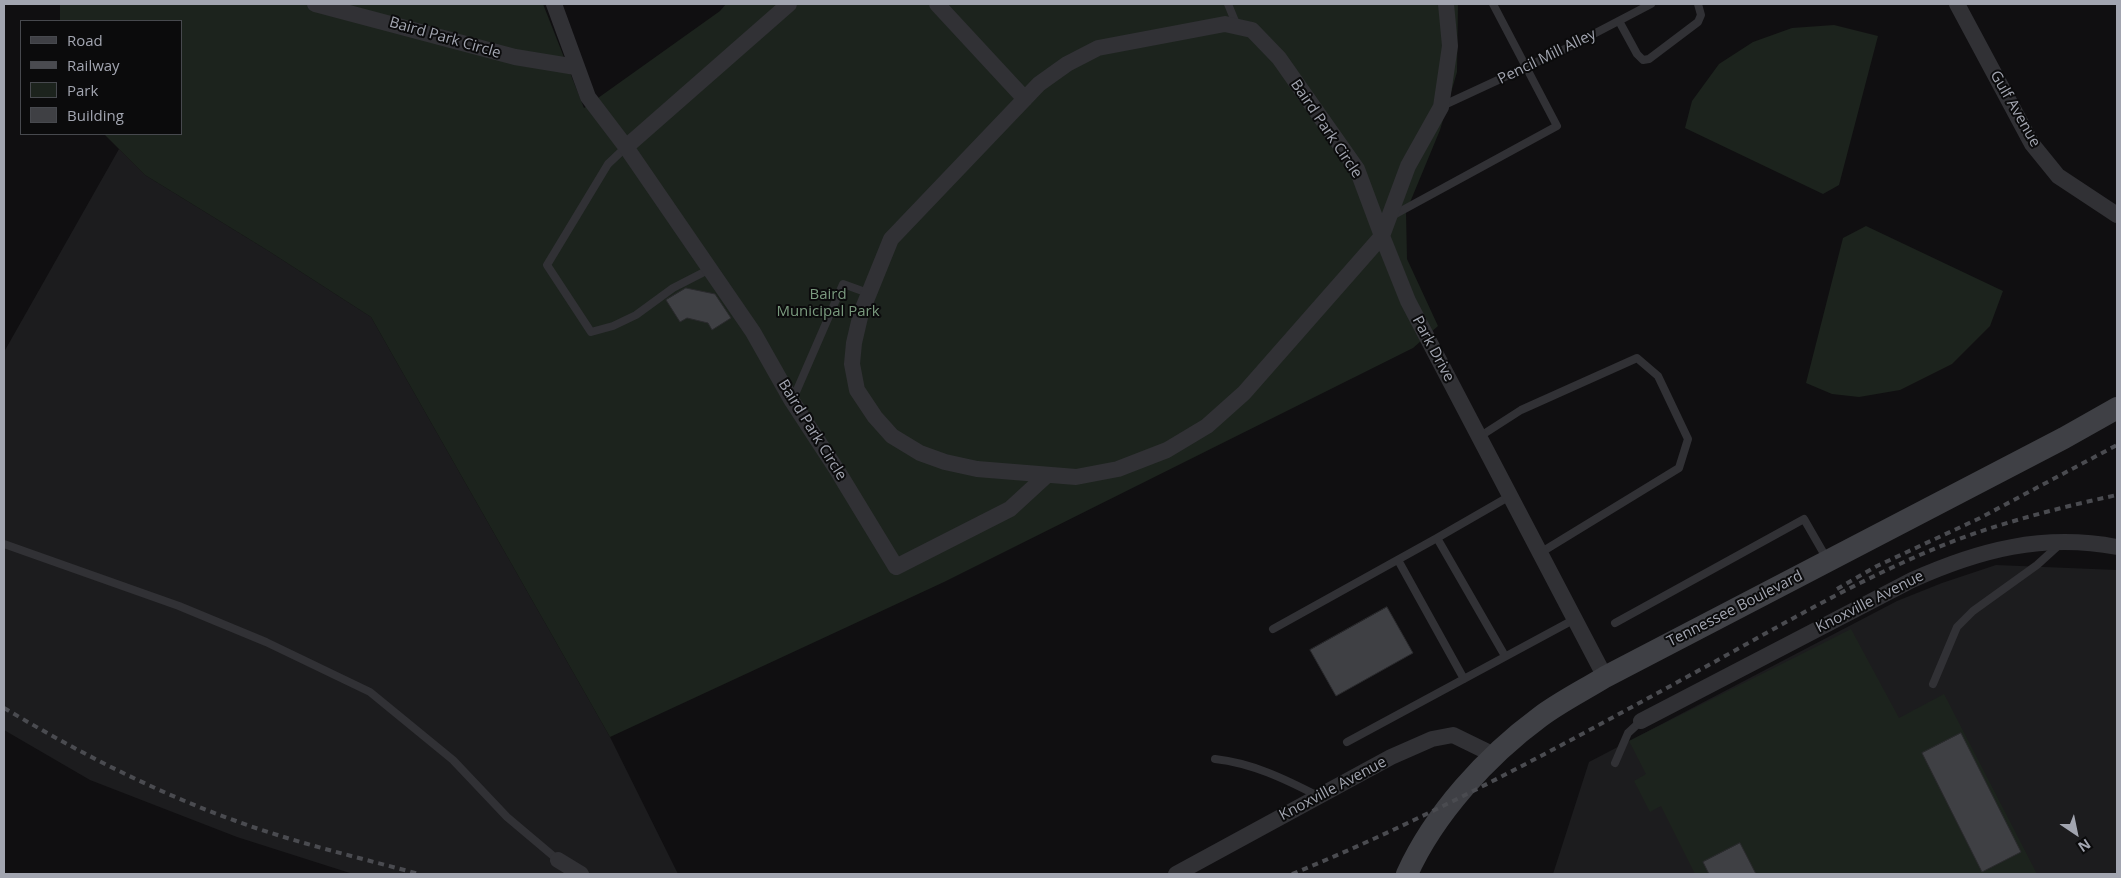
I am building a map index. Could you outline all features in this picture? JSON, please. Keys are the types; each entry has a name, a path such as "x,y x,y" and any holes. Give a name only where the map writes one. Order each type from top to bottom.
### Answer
{"street":[{"name":"Baird Park Circle","path":"315,4 515,58 576,67"},
{"name":"Baird Park Circle","path":"554,4 588,97 626,147 753,332 792,401 837,470 896,567 1010,509 1048,475"},
{"path":"626,147 789,4"},
{"path":"937,4 1025,99"},
{"path":"1382,236 1408,166 1441,107 1450,46 1446,4"},
{"name":"Gulf Avenue","path":"1957,4 2032,144 2058,176 2117,215"},
{"name":"Baird Park Circle","path":"1225,24 1237,26 1252,30 1278,58 1357,169 1382,236 1244,393 1207,426 1167,450 1118,469 1076,477 977,469 945,462 920,453 892,436 875,417 857,390 852,364 854,343 861,313 891,239 1039,84 1067,64 1098,48 1225,24"},
{"name":"Park Drive","path":"1382,236 1408,301 1605,676"},
{"name":"Tennessee Boulevard","path":"1407,874 1416,854 1454,800 1494,755 1540,717 1605,676 2064,438 2117,408"},
{"name":"Knoxville Avenue","path":"1641,721 1912,580 1947,564 1983,552 2016,546 2062,542 2098,543 2117,547"},
{"name":"Knoxville Avenue","path":"1176,874 1391,757 1432,739 1453,735 1494,755"},
{"path":"558,860 582,874"}],"lane":[{"path":"1228,4 1237,26"},
{"path":"1388,218 1557,126 1493,4"},
{"name":"Pencil Mill Alley","path":"1441,107 1527,67 1651,4"},
{"path":"1619,20 1637,54 1643,60 1649,59 1698,22 1701,15 1698,4"},
{"path":"626,147 608,164 547,265 591,332 613,326 636,315 673,288 710,269"},
{"path":"792,401 842,284 868,293"},
{"path":"1479,438 1521,410 1637,358 1658,376 1688,439 1679,468 1540,553"},
{"path":"1273,629 1510,496"},
{"path":"1615,623 1804,519 1828,560"},
{"path":"1437,538 1506,656"},
{"path":"1933,684 1957,627 1973,611 2037,566 2062,542"},
{"path":"4,544 179,606 266,642 370,692 453,760 507,817 558,860"},
{"path":"1398,560 1464,679"},
{"path":"1347,742 1574,619"},
{"path":"1615,763 1628,733 1641,721"},
{"path":"1215,759 1237,762 1284,778 1319,796"}],"shaded area":[{"path":"119,149 145,175 371,317 610,737 678,874 353,874 237,837 90,780 4,730 4,352"},
{"path":"1996,565 2117,570 2117,874 1553,874 1589,762 1897,601 1942,583"}],"green space":[{"name":"Baird Municipal Park","path":"60,4 543,4 584,108 720,11 726,4 1458,4 1457,72 1440,130 1406,212 1407,259 1438,326 1413,348 944,582 610,737 371,317 145,175 105,135 182,135 182,20 60,20"},
{"path":"1834,25 1878,36 1839,185 1823,194 1685,128 1692,101 1719,64 1753,42 1792,28"},
{"path":"1866,226 2003,291 1990,326 1952,364 1900,390 1859,397 1832,394 1806,383 1843,238"},
{"path":"1851,629 1899,718 1944,694 2037,874 1695,874 1661,806 1650,812 1634,781 1646,774 1629,741"}],"building":[{"path":"686,288 715,294 731,318 712,330 708,323 687,318 680,322 666,300"},
{"path":"1387,607 1413,653 1336,696 1310,650"},
{"path":"1961,733 2021,852 1982,872 1922,753"},
{"path":"1740,843 1756,874 1709,874 1703,862"}],"railway":[{"path":"1837,589 1877,566 1980,518 2117,445"},
{"path":"1292,874 1343,853 1492,782 1824,602 1895,566 1985,530 2041,513 2117,495"},
{"path":"4,708 117,770 206,810 281,836 419,874"}]}
